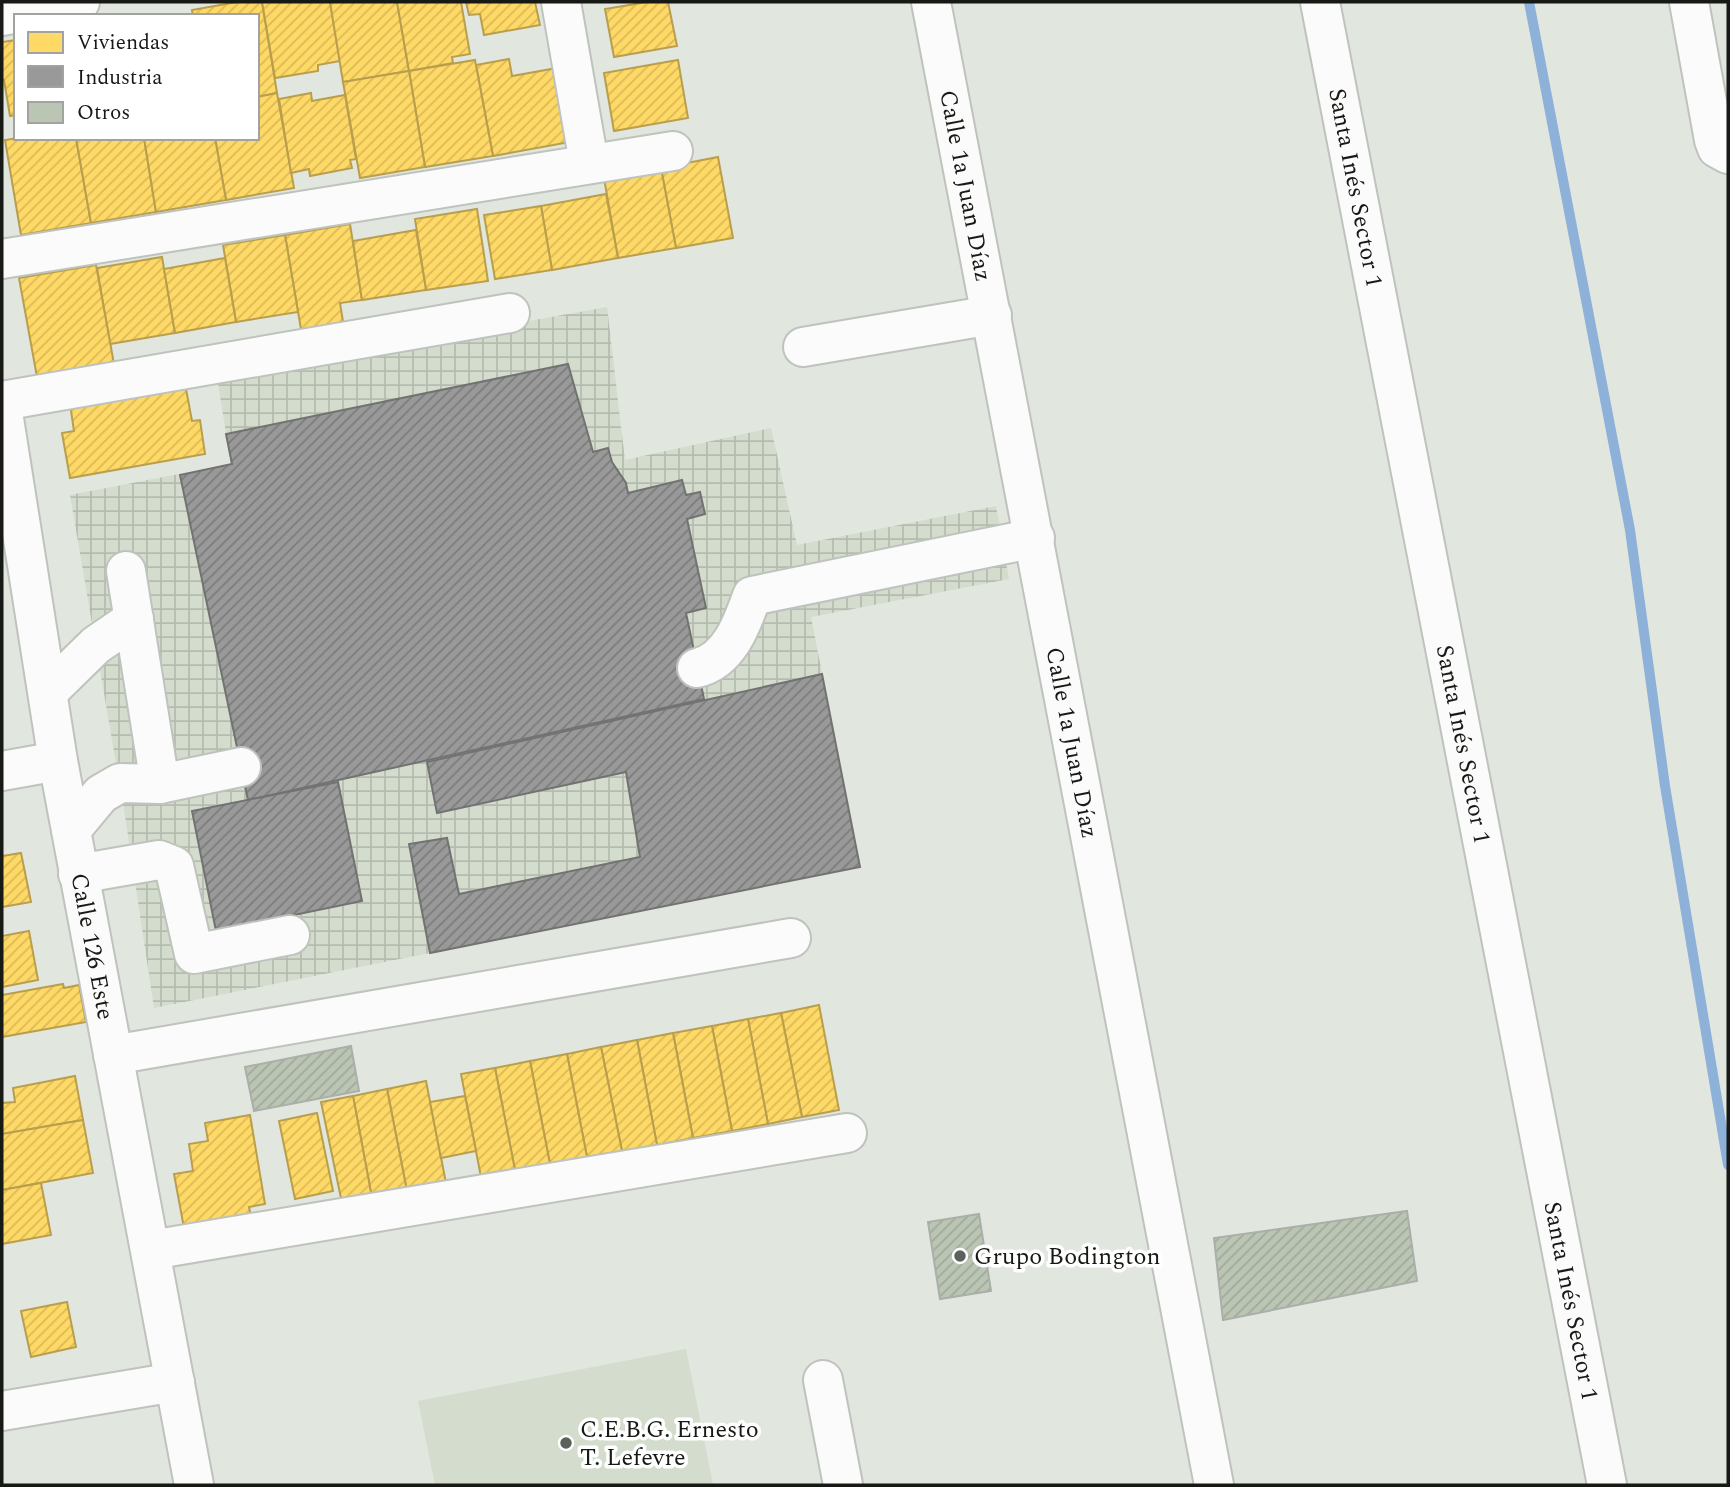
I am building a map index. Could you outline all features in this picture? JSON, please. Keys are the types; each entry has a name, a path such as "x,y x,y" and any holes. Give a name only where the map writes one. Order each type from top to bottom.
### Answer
{"street":[{"path":"2,16 80,2"},
{"path":"561,2 589,163"},
{"name":"Calle 1a Juan Díaz","path":"931,2 1214,1485"},
{"name":"Santa Inés Sector 1","path":"1320,2 1606,1485"},
{"path":"1689,2 1714,140 1717,148 1728,154"},
{"path":"2,259 673,151"},
{"path":"2,404 510,313"},
{"path":"803,347 992,315"},
{"name":"Calle 126 Este","path":"2,404 78,874 194,1485"},
{"path":"697,668 712,665 739,632 752,596 1035,538"},
{"path":"126,571 160,784"},
{"path":"48,692 96,645 134,619"},
{"path":"2,771 58,761"},
{"path":"71,830 100,794 120,783 160,784 241,767"},
{"path":"78,874 159,860 174,866 194,954 290,935"},
{"path":"113,1055 790,938"},
{"path":"151,1250 847,1133"},
{"path":"823,1380 843,1485"},
{"path":"2,1410 175,1382"}],"shaded area":[{"path":"607,307 625,460 771,428 797,545 996,506 1009,579 811,617 860,867 154,1008 125,816 70,495 231,464 217,377"},
{"name":"C.E.B.G. Ernesto T. Lefevre","path":"686,1349 713,1485 435,1485 418,1401"}],"building: Viviendas":[{"path":"237,2 262,2 277,93 259,97 259,14 193,14 192,10"},
{"path":"262,2 330,2 340,61 318,65 318,71 275,78"},
{"path":"330,2 397,2 409,71 343,82"},
{"path":"397,2 461,2 470,54 452,57 453,63 409,71"},
{"path":"466,2 535,2 540,25 484,35 480,14 469,15"},
{"path":"647,2 668,2 677,46 614,57 605,9"},
{"path":"14,40 14,115 10,116 2,80 2,42"},
{"path":"509,59 512,76 557,68 570,142 493,156 476,65"},
{"path":"475,60 493,156 425,167 409,71"},
{"path":"678,60 688,118 614,131 604,73"},
{"path":"409,71 425,167 360,178 343,82"},
{"path":"277,93 294,188 226,200 215,140 259,140 259,97"},
{"path":"311,93 312,101 345,95 356,159 350,160 352,168 310,176 309,169 291,173 279,99"},
{"path":"5,140 76,140 91,223 21,235"},
{"path":"76,140 144,140 156,212 91,223"},
{"path":"144,140 215,140 226,200 156,212"},
{"path":"718,157 733,238 676,248 661,168"},
{"path":"661,168 676,248 618,258 604,178"},
{"path":"606,194 618,258 552,270 541,206"},
{"path":"541,206 552,270 495,279 484,215"},
{"path":"477,209 488,281 426,290 415,219"},
{"path":"350,224 362,300 340,303 344,328 302,335 285,235"},
{"path":"416,230 426,290 362,300 353,241"},
{"path":"285,235 298,312 236,322 223,245"},
{"path":"162,257 175,333 110,344 97,268"},
{"path":"225,258 236,322 175,333 164,269"},
{"path":"96,265 114,364 37,377 19,278"},
{"path":"183,373 192,421 200,420 205,454 70,478 62,433 74,431 70,404"},
{"path":"21,853 31,902 2,907 2,856"},
{"path":"29,931 38,980 2,987 2,936"},
{"path":"63,984 64,988 79,985 86,1022 2,1037 2,995"},
{"path":"819,1005 839,1110 802,1117 781,1013"},
{"path":"781,1013 802,1117 768,1124 748,1019"},
{"path":"748,1019 768,1124 732,1131 712,1026"},
{"path":"712,1026 732,1131 693,1138 673,1033"},
{"path":"673,1033 693,1138 657,1145 637,1040"},
{"path":"637,1040 657,1145 622,1151 601,1047"},
{"path":"601,1047 622,1151 587,1157 567,1054"},
{"path":"567,1054 587,1157 550,1164 530,1061"},
{"path":"530,1061 550,1164 515,1170 495,1068"},
{"path":"495,1068 515,1170 481,1177 461,1074"},
{"path":"75,1076 83,1120 2,1134 2,1103 15,1102 13,1088"},
{"path":"426,1081 446,1183 407,1191 387,1089"},
{"path":"387,1089 407,1191 372,1198 353,1096"},
{"path":"353,1096 372,1198 342,1203 321,1102"},
{"path":"465,1096 476,1151 441,1158 430,1102"},
{"path":"317,1113 333,1191 295,1199 279,1121"},
{"path":"250,1115 265,1204 249,1207 251,1216 184,1228 174,1174 193,1171 189,1144 208,1141 205,1123"},
{"path":"83,1120 93,1173 2,1190 2,1134"},
{"path":"41,1183 51,1235 2,1244 2,1190"},
{"path":"67,1302 76,1347 31,1357 21,1311"}],"building: Industria":[{"path":"568,364 593,452 608,448 612,462 626,483 628,493 682,480 686,495 700,492 705,514 687,519 706,608 686,613 704,699 248,800 180,475 232,464 226,434"},
{"path":"822,674 860,867 430,953 409,844 447,838 459,894 640,857 626,772 437,813 427,762"},
{"path":"338,782 362,901 216,931 192,811"}],"building: Otros":[{"path":"351,1046 359,1091 254,1111 245,1067"},
{"path":"1407,1211 1417,1281 1223,1320 1214,1238"},
{"name":"Grupo Bodington","path":"979,1214 991,1291 940,1299 928,1222"}],"waterway":[{"path":"1529,2 1630,530 1665,786 1728,1165"}],"place":[{"name":"Grupo Bodington","path":"960,1256"},
{"name":"C.E.B.G. Ernesto T. Lefevre","path":"566,1443"}]}
